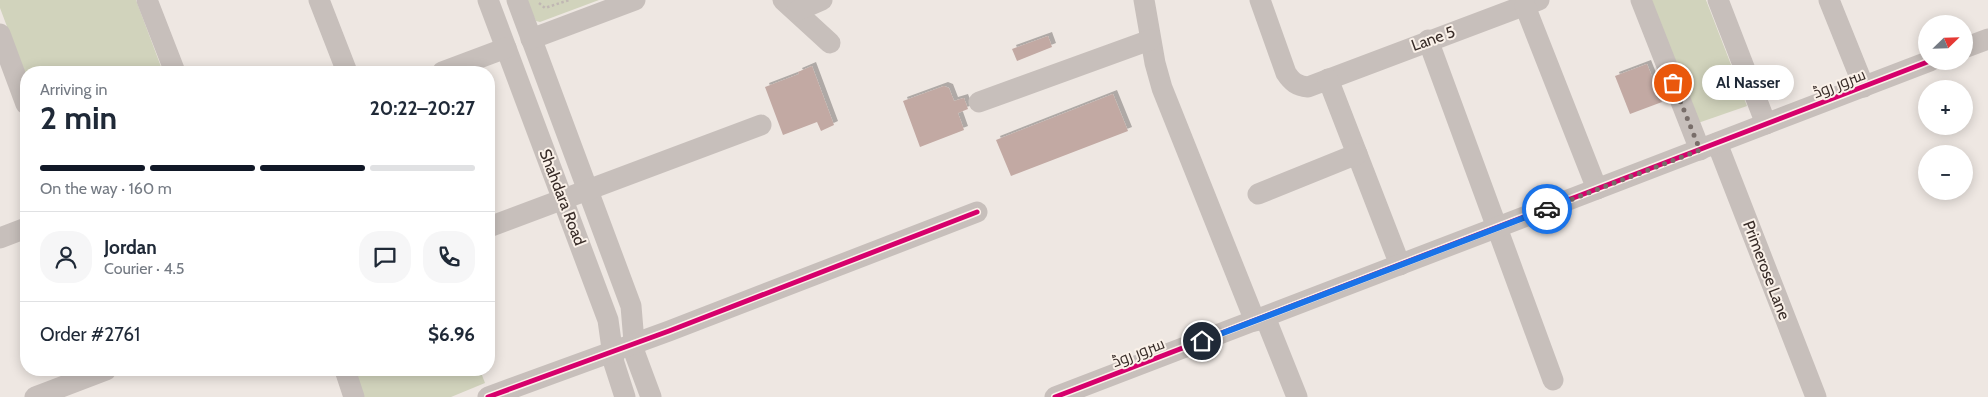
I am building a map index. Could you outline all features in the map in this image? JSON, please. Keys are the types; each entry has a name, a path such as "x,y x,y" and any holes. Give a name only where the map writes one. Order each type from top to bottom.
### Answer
{"street":[{"path":"147,0 173,66"},
{"path":"319,0 345,66"},
{"name":"Shahdara Road","path":"488,0 564,198 608,320 612,352 625,397"},
{"name":"Shahdara Road","path":"517,0 631,306 636,354 651,397"},
{"path":"532,39 635,0"},
{"path":"790,6 822,0"},
{"path":"1144,0 1150,40 1162,88 1260,318 1297,397"},
{"name":"Lane 5","path":"1260,0 1291,81 1300,86 1308,87 1428,40 1532,3"},
{"name":"Primerose Lane","path":"1641,0 1708,147 1816,397"},
{"path":"1718,0 1766,124"},
{"path":"1829,0 1864,87"},
{"path":"1532,3 1597,189"},
{"path":"790,6 830,44"},
{"path":"0,34 20,88"},
{"path":"1973,45 1988,39"},
{"path":"979,102 1150,40"},
{"path":"1428,40 1553,380"},
{"path":"458,66 506,48"},
{"name":"سرور روڈ","path":"1055,397 1081,392 1260,318 1918,66"},
{"path":"1328,79 1400,265"},
{"path":"495,225 761,125"},
{"path":"1258,194 1357,154"},
{"path":"488,397 634,344 977,212"},
{"path":"0,238 20,230"},
{"path":"35,397 90,376"},
{"path":"347,376 354,397"}],"path":[{"path":"537,0 545,8 569,0"}],"green space":[{"path":"0,0 136,0 161,66 22,66 0,8"},
{"path":"525,0 599,0 540,22 536,21"},
{"path":"1651,0 1706,0 1747,106 1698,123"},
{"path":"355,376 482,376 485,383 451,397 363,397"}],"building":[{"path":"1048,36 1052,47 1017,61 1012,49"},
{"path":"1647,64 1662,102 1630,114 1615,76"},
{"path":"812,66 834,125 821,131 817,122 783,135 765,87 799,74 798,72"},
{"path":"944,86 949,88 954,101 964,98 968,109 958,113 964,130 920,147 903,101"},
{"path":"1113,94 1128,131 1011,176 996,140"}],"cycle path":[{"path":"1055,397 1918,66"},
{"path":"488,397 669,331 977,212"}],"way so far":[{"path":"1547,209 1700,150 1673,83"}],"place":[{"name":"Al Nasser","path":"1673,83"}],"route":[{"path":"1202,341 1547,209"}]}
